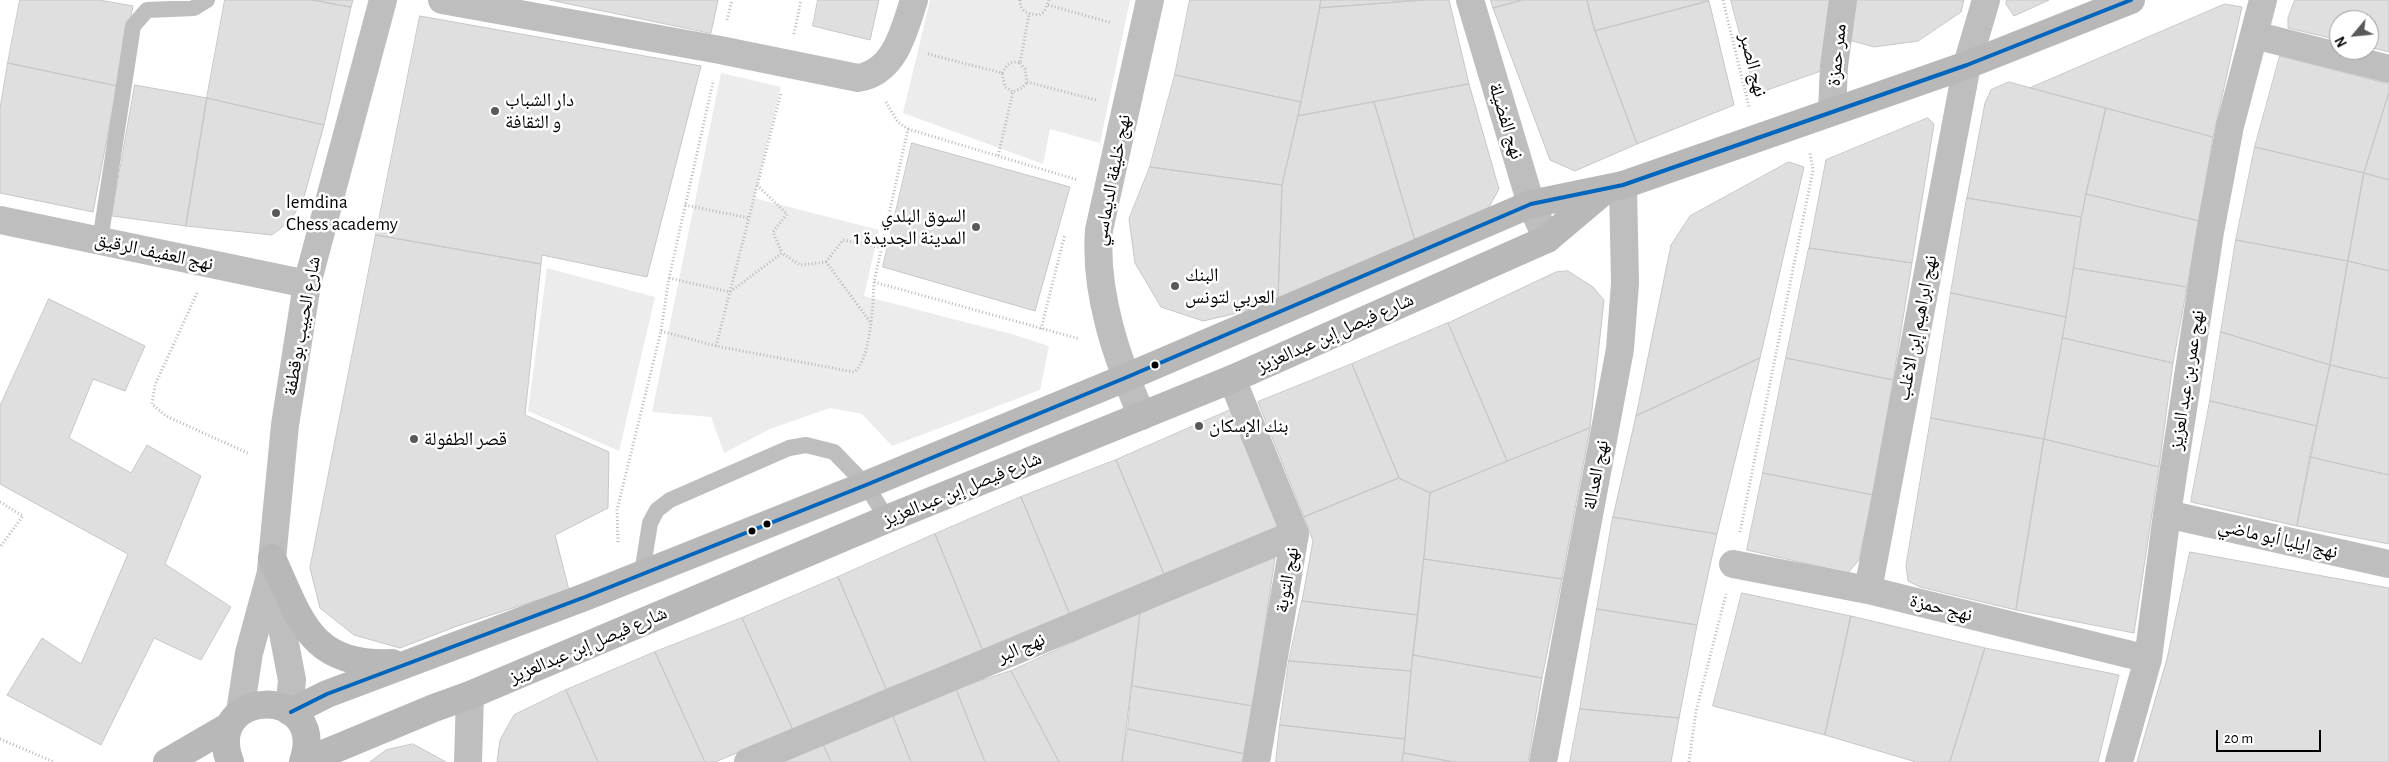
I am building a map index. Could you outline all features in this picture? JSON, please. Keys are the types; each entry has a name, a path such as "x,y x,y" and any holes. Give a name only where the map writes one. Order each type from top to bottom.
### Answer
{"main road":[{"name":"شارع فيصل إبن عبدالعزيز","path":"290,711 327,694 866,486 1125,378 1531,204 1614,187 1967,65 2131,0"},
{"name":"شارع فيصل إبن عبدالعزيز","path":"303,762 470,695 887,519 1232,379 1547,240 1614,187"},
{"path":"272,564 299,617 321,644 351,661 368,664 409,662"},
{"path":"167,762 235,719 252,706 266,704 279,705 290,711 303,726 307,744 303,762"},
{"path":"230,762 226,752 225,738 235,719"}],"street":[{"name":"شارع الحبيب بوقطفة","path":"272,564 280,467 307,284 383,0"},
{"path":"442,0 720,50 847,77 870,76 883,66 898,47 914,0"},
{"name":"نهج خليفة الديماسي","path":"1142,416 1125,378 1102,293 1098,248 1099,230 1150,0"},
{"name":"نهج الفضيلة","path":"1470,0 1531,204 1547,240"},
{"name":"ممر حمزة","path":"1832,111 1835,57 1843,0"},
{"name":"نهج ابراهيم إبن الاغلب","path":"1868,590 1967,65 1986,0"},
{"name":"نهج عمر بن عبد العزيز","path":"2120,762 2148,659 2167,514 2210,232 2230,126 2263,0"},
{"path":"2254,35 2389,69"},
{"name":"نهج العدالة","path":"1542,762 1620,349 1625,283 1614,187"},
{"name":"نهج العفيف الرقيق","path":"0,220 307,284"},
{"name":"نهج التوبة","path":"1232,379 1295,534 1256,762"},
{"name":"نهج ايليا أبو ماضي","path":"2167,514 2389,564"},
{"name":"نهج البر","path":"748,762 1295,534"},
{"path":"272,564 292,680 290,711"},
{"path":"235,719 249,653 272,564"},
{"name":"نهج حمزة","path":"1733,564 1868,590 2148,659"},
{"path":"468,762 470,695"}],"lane":[{"path":"100,241 133,26 147,10 194,8 207,0"},
{"path":"631,578 650,523 657,510 670,500 789,448 806,445 834,452 866,486 887,519"}],"path":[{"path":"1020,0 1020,6 1029,14 1039,16 1048,5 1049,0"},
{"name":"نهج الصبر","path":"1723,0 1756,137"},
{"path":"1048,5 1143,31"},
{"path":"1020,63 1029,14"},
{"path":"898,47 1002,73"},
{"path":"631,578 617,510 661,331 669,278 720,50"},
{"path":"1014,62 1020,63 1025,69 1027,82 1022,88 1013,92 1005,87 1002,73 1008,64 1014,62"},
{"path":"716,346 788,65"},
{"path":"870,76 898,122 908,129 1078,179 1076,188"},
{"path":"1027,82 1126,108"},
{"path":"998,156 1013,92"},
{"path":"1689,762 1696,711 1733,564 1813,170 1806,120"},
{"path":"661,331 716,346 851,373 857,371 861,363 871,323 874,282 908,129"},
{"path":"757,185 787,214 773,232 782,253 800,266 826,262 843,240 882,248"},
{"path":"685,205 749,218"},
{"path":"1041,329 1067,226"},
{"path":"669,278 730,292 782,253"},
{"path":"826,262 871,323"},
{"path":"211,263 155,385 152,404 166,416 280,467"},
{"path":"874,282 1041,329 1117,348"},
{"path":"0,502 23,516 0,547"},
{"path":"0,739 54,762"}],"shaded area":[{"path":"930,0 1130,0 1100,143 1050,129 1043,164 903,113"},
{"path":"721,73 781,87 754,198 879,230 864,296 1015,335 1049,346 1040,390 892,446 862,414 830,408 770,429 724,453 711,417 652,412"},
{"path":"547,268 655,297 619,451 528,411"}],"building":[{"path":"20,0 99,0 133,6 117,86 8,63"},
{"path":"225,0 313,0 351,7 324,125 207,98"},
{"path":"313,0 353,0 351,7"},
{"path":"550,0 718,0 711,33"},
{"path":"818,0 879,0 870,40 813,26"},
{"path":"1190,0 1321,0 1301,102 1175,75"},
{"path":"1321,0 1424,0 1320,8"},
{"path":"1424,0 1449,0 1469,84 1298,116 1320,8"},
{"path":"1491,0 1523,0 1493,8"},
{"path":"1523,0 1587,0 1595,31 1637,144 1575,171 1550,160 1493,8"},
{"path":"1587,0 1708,0 1709,1 1595,31"},
{"path":"1731,0 1832,0 1821,71 1756,94"},
{"path":"1850,0 1964,0 1961,12 1918,41 1874,47 1842,38"},
{"path":"2007,0 2049,0 2014,16 2006,4"},
{"path":"2295,0 2389,0 2389,52 2379,50 2379,10 2329,10 2329,38 2288,28 2288,18"},
{"path":"1709,1 1734,105 1637,144 1595,31"},
{"path":"2225,4 2242,7 2213,137 2030,88"},
{"name":"دار الشباب و الثقافة","path":"420,16 701,66 647,277 542,255 541,264 376,235"},
{"path":"2280,56 2389,84 2389,92 2364,173 2255,147"},
{"path":"8,63 117,86 93,212 0,193 0,109"},
{"path":"1175,75 1301,102 1282,185 1150,167"},
{"path":"2009,82 2106,108 2081,217 1967,198 1985,103 1991,90"},
{"path":"1469,84 1499,189 1488,209 1415,241 1374,102"},
{"path":"135,85 207,98 186,226 112,216"},
{"path":"2389,92 2389,180 2364,173"},
{"path":"207,98 324,125 303,200 290,221 272,235 186,226"},
{"path":"1374,102 1415,241 1278,299 1282,185 1298,116"},
{"path":"2106,108 2213,137 2199,221 2086,194"},
{"path":"1928,118 1934,124 1912,263 1809,248 1826,160"},
{"name":"السوق البلدي المدينة الجديدة 1","path":"912,143 1070,187 1035,311 883,267"},
{"path":"2255,147 2364,173 2348,261 2236,240"},
{"path":"1789,162 1804,167 1760,358 1636,416 1671,245 1690,216"},
{"path":"1150,167 1282,185 1278,299 1238,313 1203,321 1161,307 1135,263 1129,219"},
{"path":"2364,173 2389,180 2389,271 2348,261"},
{"path":"2086,194 2199,221 2187,287 2074,268"},
{"path":"1967,198 2081,217 2066,317 1951,293"},
{"name":"قصر الطفولة","path":"376,235 541,264 525,415 609,452 608,508 555,535 569,590 457,626 400,648 354,635 320,608 310,568"},
{"path":"2236,240 2348,261 2330,365 2221,332"},
{"path":"1809,248 1912,263 1893,380 1786,358"},
{"path":"2348,261 2389,271 2389,379 2330,365"},
{"path":"2074,268 2187,287 2173,363 2063,338"},
{"path":"1568,271 1593,287 1604,300 1590,428 1507,461 1448,323 1556,272"},
{"path":"1951,293 2066,317 2044,439 1931,418"},
{"path":"49,299 145,346 125,391 93,379 69,438 131,473 147,445 201,476 165,564 231,607 201,660 154,638 101,745 7,695 42,638 81,664 128,554 0,484 0,406"},
{"path":"1448,323 1507,461 1430,493 1399,478 1352,364"},
{"path":"2221,332 2330,365 2317,426 2210,401"},
{"path":"2063,338 2173,363 2159,467 2044,439"},
{"path":"1760,358 1717,534 1613,517 1636,416"},
{"path":"1786,358 1893,380 1873,495 1763,473"},
{"path":"1352,364 1399,478 1304,517 1258,402"},
{"path":"2330,365 2389,379 2389,475 2310,457"},
{"path":"2210,401 2317,426 2297,526 2191,502"},
{"path":"1237,407 1284,524 1164,574 1116,460"},
{"path":"1931,418 2044,439 2016,610 1920,587 1908,581 1906,566"},
{"path":"1590,428 1562,579 1424,559 1430,493"},
{"path":"2044,439 2159,467 2134,633 2016,610"},
{"path":"2310,457 2389,475 2389,544 2297,526"},
{"path":"1116,460 1164,574 1070,615 1021,497"},
{"path":"1763,473 1873,495 1859,560 1848,573 1747,550"},
{"path":"1399,478 1430,493 1418,615 1302,601 1313,541 1304,517"},
{"path":"1021,497 1070,615 983,651 935,534"},
{"path":"1613,517 1717,534 1697,625 1597,609"},
{"path":"935,534 983,651 886,689 838,577"},
{"path":"2190,552 2389,588 2389,762 2137,762 2167,659"},
{"path":"1275,558 1253,706 1132,686 1140,612"},
{"path":"1424,559 1562,579 1542,678 1413,655"},
{"path":"838,577 886,689 793,730 742,618"},
{"path":"1742,593 1851,616 1825,735 1713,706"},
{"path":"1302,601 1418,615 1411,671 1289,661"},
{"path":"1597,609 1697,625 1679,718 1580,709"},
{"path":"1140,612 1122,762 1059,762 1011,671"},
{"path":"1851,616 1985,648 1950,762 1916,762 1825,735"},
{"path":"742,618 793,730 715,762 705,762 655,652"},
{"path":"1985,648 2119,675 2098,762 1950,762"},
{"path":"655,652 705,762 598,762 566,690"},
{"path":"1413,655 1542,678 1528,762 1454,762 1404,753"},
{"path":"1289,661 1411,671 1405,739 1280,725"},
{"path":"1011,671 1059,762 985,762 956,689"},
{"path":"1132,686 1253,706 1245,754 1128,729"},
{"path":"956,689 985,762 911,762 893,716"},
{"path":"566,690 598,762 497,762 500,740 514,715"},
{"path":"1580,709 1679,718 1671,762 1570,762"},
{"path":"893,716 911,762 831,762 823,744"},
{"path":"1280,725 1405,739 1402,762 1276,762"},
{"path":"1128,729 1245,754 1244,762 1122,762"},
{"path":"413,744 446,762 370,762 386,750"},
{"path":"823,744 831,762 781,762"},
{"path":"1404,753 1454,762 1402,762"}],"transit line":[{"path":"291,712 327,694 585,597 866,485 1125,378 1531,204 1623,185 1967,65 2131,0"}],"place":[{"name":"دار الشباب و الثقافة","path":"495,111"},
{"name":"lemdina Chess academy","path":"276,213"},
{"name":"السوق البلدي المدينة الجديدة 1","path":"976,227"},
{"name":"البنك العربي لتونس","path":"1175,286"},
{"name":"بنك الإسكان","path":"1199,426"},
{"name":"قصر الطفولة","path":"414,439"}]}
